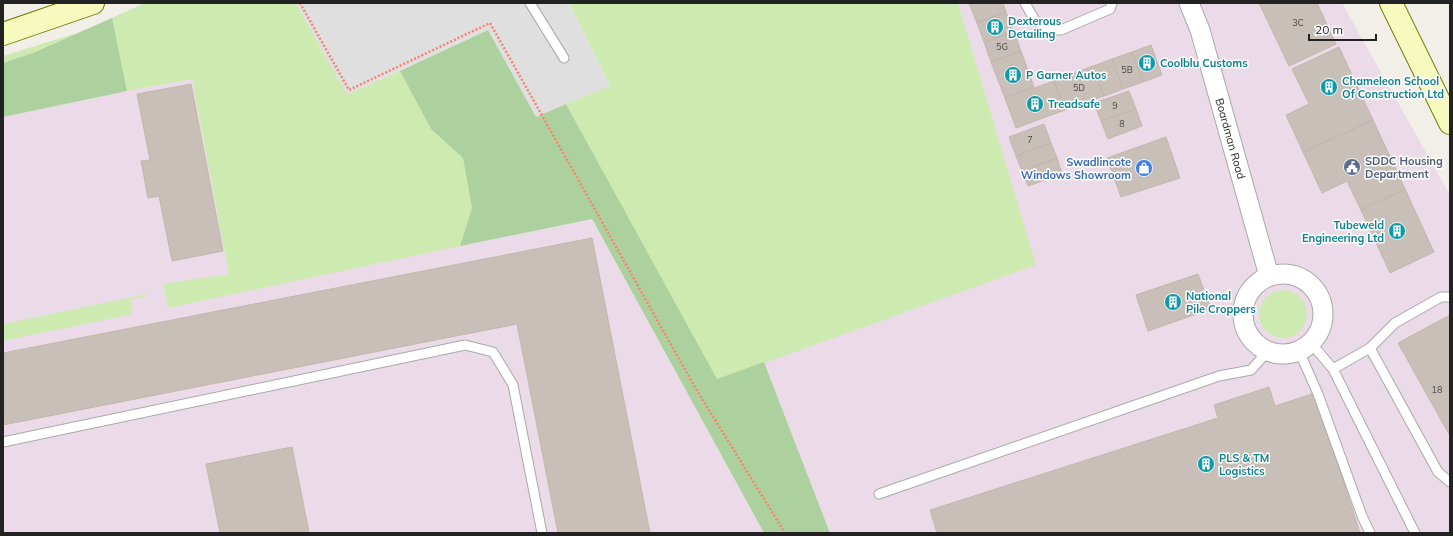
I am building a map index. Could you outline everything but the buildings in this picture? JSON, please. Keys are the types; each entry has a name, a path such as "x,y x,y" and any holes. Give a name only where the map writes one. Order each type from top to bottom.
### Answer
{"street":[{"path":"3,34 93,3"},
{"name":"Boardman Road","path":"1189,3 1200,30 1269,276"},
{"path":"1391,3 1450,124"},
{"path":"1283,273 1296,276 1308,282 1317,292 1322,305 1323,319 1319,332 1305,347 1278,354 1268,351 1256,344 1247,333 1243,320 1243,306 1248,293 1257,283 1269,276 1283,273"}],"lane":[{"path":"530,3 564,58"},
{"path":"1025,3 1034,19 1048,30 1061,30 1110,9 1112,3"},
{"path":"1333,369 1370,348 1395,323 1441,297 1450,296"},
{"path":"3,442 465,345 493,352 513,384 542,533"},
{"path":"1305,347 1333,369 1415,533"},
{"path":"1305,347 1318,394 1362,516 1370,533"},
{"path":"1370,348 1438,472 1450,482"},
{"path":"879,494 1219,376 1251,370 1268,351"}],"path":[{"path":"300,3 349,90 490,23 696,389 785,533"}],"shaded area":[{"path":"145,3 296,3 347,95 488,30 764,533 3,533 3,60 33,53"},
{"path":"296,3 569,3 610,86 536,117 488,30 347,95"},
{"path":"958,3 1342,3 1450,195 1450,533 830,533 764,362 1035,265"}],"green space":[{"path":"145,3 296,3 347,95 400,71 431,129 463,158 472,208 460,246 168,308 163,284 229,274 192,79 127,91 112,18"},
{"path":"569,3 958,3 1036,265 717,380 566,104 610,86"},
{"path":"112,18 127,91 3,117 3,63 33,53"},
{"path":"488,30 536,117 566,104 717,379 764,362 830,533 764,533 592,219 460,246 472,208 463,158 431,129 400,71"},
{"path":"80,32 33,53 3,63 3,56"},
{"path":"1278,290 1288,290 1297,294 1303,300 1306,305 1306,323 1297,334 1288,338 1278,338 1269,334 1263,328 1259,319 1259,309 1263,300 1269,294"},
{"path":"147,294 147,296 130,300 133,314 3,341 3,324"}],"place":[{"name":"Dexterous Detailing","path":"995,27"},
{"name":"Coolblu Customs","path":"1147,63"},
{"name":"P Garner Autos","path":"1013,75"},
{"name":"Chameleon School Of Construction Ltd","path":"1329,87"},
{"name":"Treadsafe","path":"1035,104"},
{"name":"SDDC Housing Department","path":"1352,167"},
{"name":"Swadlincote Windows Showroom","path":"1144,168"},
{"name":"Tubeweld Engineering Ltd","path":"1397,231"},
{"name":"National Pile Croppers","path":"1173,302"},
{"name":"PLS & TM Logistics","path":"1206,464"}]}
